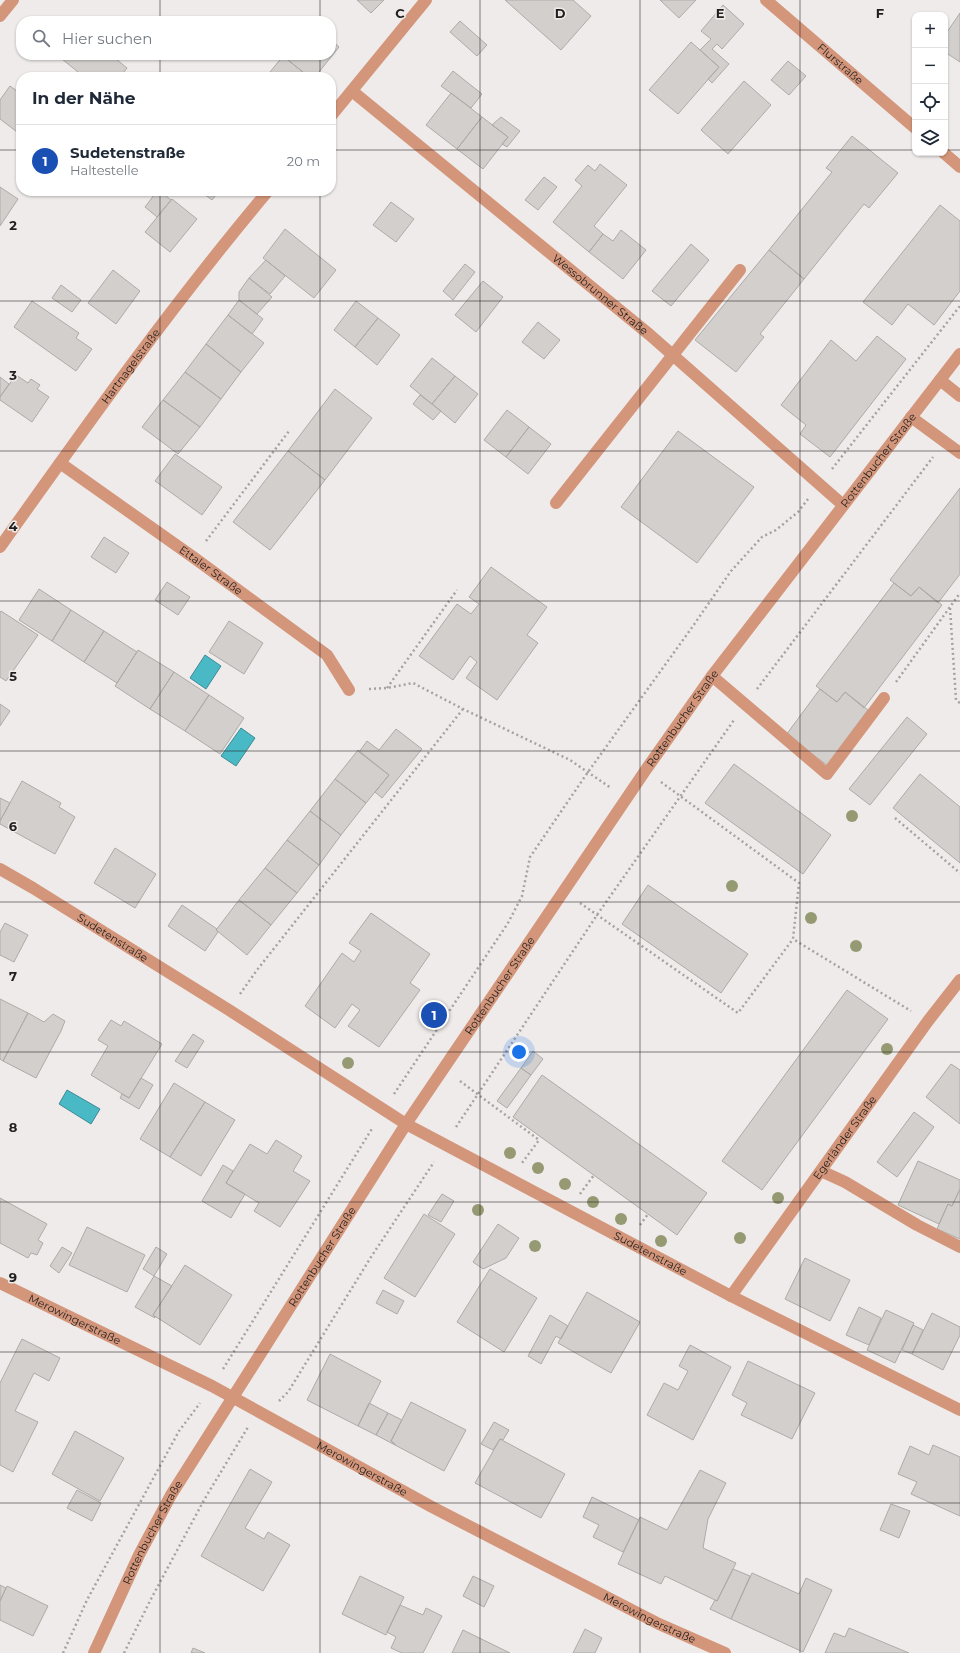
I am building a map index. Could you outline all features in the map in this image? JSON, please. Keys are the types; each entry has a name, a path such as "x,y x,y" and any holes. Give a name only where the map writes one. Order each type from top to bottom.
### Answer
{"street":[{"path":"0,16 13,0"},
{"path":"336,110 426,0"},
{"name":"Flurstraße","path":"766,0 912,125"},
{"name":"Wessobrunner Straße","path":"352,91 644,330 843,505"},
{"path":"947,156 960,167"},
{"name":"Hartnagelstraße","path":"0,547 60,463 219,250 264,196"},
{"path":"556,503 740,270"},
{"name":"Rottenbucher Straße","path":"94,1653 139,1555 167,1502 406,1124 563,891 712,676 960,354"},
{"path":"940,380 960,396"},
{"path":"911,417 960,452"},
{"name":"Ettaler Straße","path":"60,463 193,557 327,655 349,690"},
{"path":"712,676 827,774 884,698"},
{"name":"Sudetenstraße","path":"0,869 229,1010 406,1124 731,1296 960,1410"},
{"name":"Egerländer Straße","path":"731,1296 928,1022 960,980"},
{"path":"821,1172 845,1182 917,1225 960,1247"},
{"name":"Merowingerstraße","path":"0,1283 212,1386 439,1511 659,1624 725,1653"}],"path":[{"path":"63,1653 88,1600 179,1431 212,1386 384,1109 508,923 522,896 530,857 588,772 730,572 762,538 776,530 798,512 960,306"},
{"path":"193,557 289,431"},
{"path":"124,1653 204,1500 247,1428 264,1416 288,1392 371,1257 445,1145 477,1093 597,915 745,704 945,442"},
{"path":"387,688 457,590"},
{"path":"884,698 960,593"},
{"path":"950,608 956,700 960,703"},
{"path":"349,690 387,688 413,683 463,709 570,760 626,799"},
{"path":"229,1010 257,970 463,709"},
{"path":"563,891 738,1013 794,939 799,883 645,771"},
{"path":"895,818 960,873"},
{"path":"794,939 928,1022"},
{"path":"444,1068 539,1140 510,1179"}],"water":[{"path":"205,655 221,666 206,689 190,678"},
{"path":"241,728 255,738 236,766 221,756"},
{"path":"67,1090 100,1109 91,1124 59,1104"}],"building":[{"path":"357,0 384,0 371,13"},
{"path":"505,0 573,0 591,16 561,50"},
{"path":"660,0 696,0 679,18"},
{"path":"723,5 744,24 722,49 717,44 712,49 729,64 712,83 708,79 719,67 700,50 711,39 701,31"},
{"path":"960,13 960,62 948,54 948,31"},
{"path":"460,21 487,45 477,56 450,32"},
{"path":"691,42 719,67 678,114 649,90"},
{"path":"63,60 117,60 127,68 124,72 78,72"},
{"path":"280,60 288,60 303,72 270,72"},
{"path":"288,60 329,60 319,72 303,72"},
{"path":"788,61 806,76 789,95 771,80"},
{"path":"453,71 482,94 471,108 441,86"},
{"path":"744,81 771,105 728,154 701,130"},
{"path":"10,86 16,90 16,131 0,119 0,100"},
{"path":"451,93 482,117 457,149 426,125"},
{"path":"482,117 508,137 483,169 457,149"},
{"path":"501,117 520,131 507,147 502,144 508,137 492,125"},
{"path":"852,136 898,173 869,208 864,204 804,279 769,250 832,172 826,168"},
{"path":"600,164 627,185 594,226 603,234 589,252 553,222 582,186 575,180 588,165 595,171"},
{"path":"544,177 557,187 538,210 525,200"},
{"path":"0,187 18,199 0,226"},
{"path":"153,196 166,196 171,200 157,217 145,207"},
{"path":"207,196 215,196 212,200"},
{"path":"172,199 197,219 170,252 145,232"},
{"path":"391,202 414,219 396,242 373,225"},
{"path":"940,205 960,221 960,291 934,325 908,304 892,325 863,302"},
{"path":"285,229 336,270 314,298 263,258"},
{"path":"621,230 646,250 623,279 589,252 603,234 613,241"},
{"path":"691,244 709,260 671,306 652,291"},
{"path":"769,250 804,279 760,334 764,337 736,372 695,340"},
{"path":"266,260 285,276 270,294 249,278"},
{"path":"465,264 475,272 453,300 443,291"},
{"path":"113,270 140,291 116,324 88,303"},
{"path":"249,278 272,297 257,314 239,300 239,292"},
{"path":"483,281 503,297 476,332 455,315"},
{"path":"61,285 81,300 72,312 52,298"},
{"path":"239,300 263,319 252,334 228,315"},
{"path":"32,301 79,333 76,338 92,349 76,371 14,327"},
{"path":"356,301 378,318 355,347 334,330"},
{"path":"228,315 264,343 241,372 206,344"},
{"path":"378,318 400,335 377,365 355,347"},
{"path":"538,322 560,340 544,359 522,342"},
{"path":"877,336 906,359 830,457 800,434 806,425 781,405 831,340 856,361"},
{"path":"206,344 241,372 221,399 185,372"},
{"path":"432,358 455,376 432,404 410,386"},
{"path":"185,372 221,399 200,427 163,400"},
{"path":"16,375 28,383 31,379 40,385 37,389 49,397 32,422 0,400 0,397"},
{"path":"455,376 478,394 455,423 432,404"},
{"path":"0,377 9,384 0,397"},
{"path":"335,389 372,418 325,480 288,451"},
{"path":"420,395 441,411 433,420 413,404"},
{"path":"163,400 200,427 178,454 142,427"},
{"path":"507,410 529,427 506,457 484,440"},
{"path":"529,427 551,444 528,474 506,457"},
{"path":"678,431 754,487 697,563 621,507"},
{"path":"288,451 325,480 270,550 233,522"},
{"path":"175,454 222,487 202,515 155,481"},
{"path":"960,488 960,574 938,603 919,587 911,596 890,580"},
{"path":"104,537 129,553 116,573 91,557"},
{"path":"491,567 547,607 527,635 538,643 497,700 466,678 477,662 470,656 453,680 419,656 457,604 471,614 479,604 469,597"},
{"path":"167,582 190,597 178,615 155,600"},
{"path":"894,583 911,596 919,587 942,605 864,708 845,692 837,702 816,686"},
{"path":"39,589 71,610 52,641 19,620"},
{"path":"71,610 104,631 84,662 52,641"},
{"path":"1,611 38,635 6,681 0,677"},
{"path":"229,621 263,643 244,674 209,652"},
{"path":"104,631 137,652 117,683 84,662"},
{"path":"138,650 174,672 150,709 115,686"},
{"path":"174,672 209,695 185,731 150,709"},
{"path":"820,689 837,702 845,692 868,710 827,765 786,735"},
{"path":"209,695 244,718 220,754 185,731"},
{"path":"0,704 10,711 0,726"},
{"path":"907,717 927,734 870,805 849,789"},
{"path":"396,729 422,749 382,798 375,792 389,775 359,752 367,741 379,750"},
{"path":"358,750 389,775 366,803 335,779"},
{"path":"734,764 831,835 803,874 705,803"},
{"path":"920,774 960,807 960,863 893,808"},
{"path":"335,779 366,803 341,835 310,811"},
{"path":"22,781 61,803 59,807 75,817 55,854 0,824 0,821"},
{"path":"0,798 10,803 0,821"},
{"path":"310,811 341,835 319,865 287,840"},
{"path":"287,840 319,865 297,893 265,868"},
{"path":"115,848 156,874 135,908 94,883"},
{"path":"265,868 297,893 271,925 239,900"},
{"path":"648,885 748,954 721,993 622,924"},
{"path":"239,900 271,925 247,955 216,930"},
{"path":"182,905 217,929 216,930 218,932 205,951 168,926"},
{"path":"371,913 430,954 410,983 420,990 379,1047 348,1026 360,1010 352,1004 335,1028 305,1006 342,953 354,962 361,951 349,943"},
{"path":"5,923 28,935 14,962 0,955 0,932"},
{"path":"847,990 888,1019 762,1190 722,1161"},
{"path":"0,999 28,1013 3,1061 0,1059"},
{"path":"28,1013 44,1022 53,1014 65,1021 36,1078 3,1061"},
{"path":"111,1020 121,1026 124,1021 162,1044 129,1098 91,1075 108,1046 98,1040"},
{"path":"193,1034 204,1041 187,1068 175,1061"},
{"path":"533,1051 543,1059 531,1075 521,1068"},
{"path":"951,1064 960,1070 960,1124 926,1097"},
{"path":"521,1068 531,1075 507,1108 497,1101"},
{"path":"542,1075 707,1193 677,1235 513,1117"},
{"path":"141,1078 153,1085 139,1109 120,1098 122,1094 129,1098"},
{"path":"174,1083 205,1102 170,1157 140,1139"},
{"path":"205,1102 235,1120 201,1176 170,1157"},
{"path":"914,1112 934,1127 897,1177 877,1162"},
{"path":"276,1140 302,1156 293,1171 310,1181 280,1227 254,1211 259,1203 226,1183 250,1144 267,1154"},
{"path":"918,1161 960,1180 960,1189 952,1206 948,1204 939,1224 898,1205"},
{"path":"223,1165 233,1171 226,1183 245,1194 231,1218 202,1201"},
{"path":"960,1189 960,1239 937,1229 948,1204 952,1206"},
{"path":"442,1194 454,1201 441,1222 428,1215"},
{"path":"0,1198 47,1224 38,1240 43,1243 37,1255 31,1253 28,1258 0,1243"},
{"path":"424,1214 455,1234 415,1297 384,1278"},
{"path":"498,1224 519,1238 506,1258 483,1269 473,1262"},
{"path":"87,1227 145,1255 127,1292 69,1265"},
{"path":"62,1247 72,1253 59,1273 50,1266"},
{"path":"156,1247 167,1254 154,1276 143,1269"},
{"path":"805,1258 850,1280 830,1321 785,1299"},
{"path":"185,1265 232,1295 200,1345 153,1315"},
{"path":"490,1269 537,1298 504,1352 457,1322"},
{"path":"154,1276 172,1286 153,1315 155,1318 135,1307"},
{"path":"383,1290 404,1301 397,1314 376,1303"},
{"path":"587,1292 640,1322 611,1373 558,1343"},
{"path":"859,1307 881,1318 869,1345 846,1335"},
{"path":"886,1310 914,1323 895,1363 867,1350"},
{"path":"932,1313 960,1327 960,1335 943,1370 912,1354"},
{"path":"550,1315 568,1326 561,1339 556,1336 541,1364 528,1356"},
{"path":"913,1325 923,1330 912,1354 902,1350"},
{"path":"22,1339 60,1358 49,1381 34,1373 15,1411 38,1422 13,1472 0,1465 0,1383"},
{"path":"690,1345 731,1367 693,1440 647,1415 664,1383 678,1390 688,1371 679,1366"},
{"path":"330,1354 381,1381 358,1426 307,1400"},
{"path":"748,1361 815,1393 792,1439 741,1415 747,1403 732,1395"},
{"path":"411,1402 466,1430 444,1471 395,1445 391,1441"},
{"path":"369,1403 388,1413 376,1435 358,1426"},
{"path":"388,1413 402,1420 391,1441 395,1445 376,1435"},
{"path":"494,1422 509,1430 503,1440 500,1439 493,1450 481,1444"},
{"path":"75,1431 124,1458 100,1501 52,1474"},
{"path":"500,1439 565,1474 541,1518 475,1483"},
{"path":"933,1445 960,1457 960,1516 911,1494 917,1482 898,1474 910,1446 929,1455"},
{"path":"250,1469 272,1482 245,1528 264,1539 268,1532 290,1545 263,1591 201,1556"},
{"path":"700,1470 726,1483 708,1519 703,1548 736,1563 717,1601 665,1576 661,1584 618,1564 640,1517 667,1530"},
{"path":"77,1490 101,1503 92,1521 67,1508"},
{"path":"592,1497 639,1520 623,1552 593,1537 599,1525 583,1517"},
{"path":"891,1504 910,1511 899,1538 880,1530"},
{"path":"733,1569 750,1576 731,1619 710,1609 715,1600 717,1601"},
{"path":"752,1573 799,1594 806,1578 832,1590 803,1652 731,1619"},
{"path":"360,1576 404,1597 386,1635 342,1614"},
{"path":"473,1576 494,1586 484,1607 463,1596"},
{"path":"0,1585 6,1588 0,1601"},
{"path":"7,1586 48,1606 33,1636 0,1620 0,1601"},
{"path":"400,1605 423,1615 426,1608 442,1616 423,1653 402,1653 391,1648 396,1637 387,1632"},
{"path":"849,1628 909,1653 825,1653 834,1633 845,1637"},
{"path":"585,1629 602,1638 595,1653 573,1653"},
{"path":"463,1630 510,1653 452,1653"},
{"path":"193,1648 205,1653 191,1653"}],"place":[{"name":"Sudetenstraße","path":"434,1015"}]}
